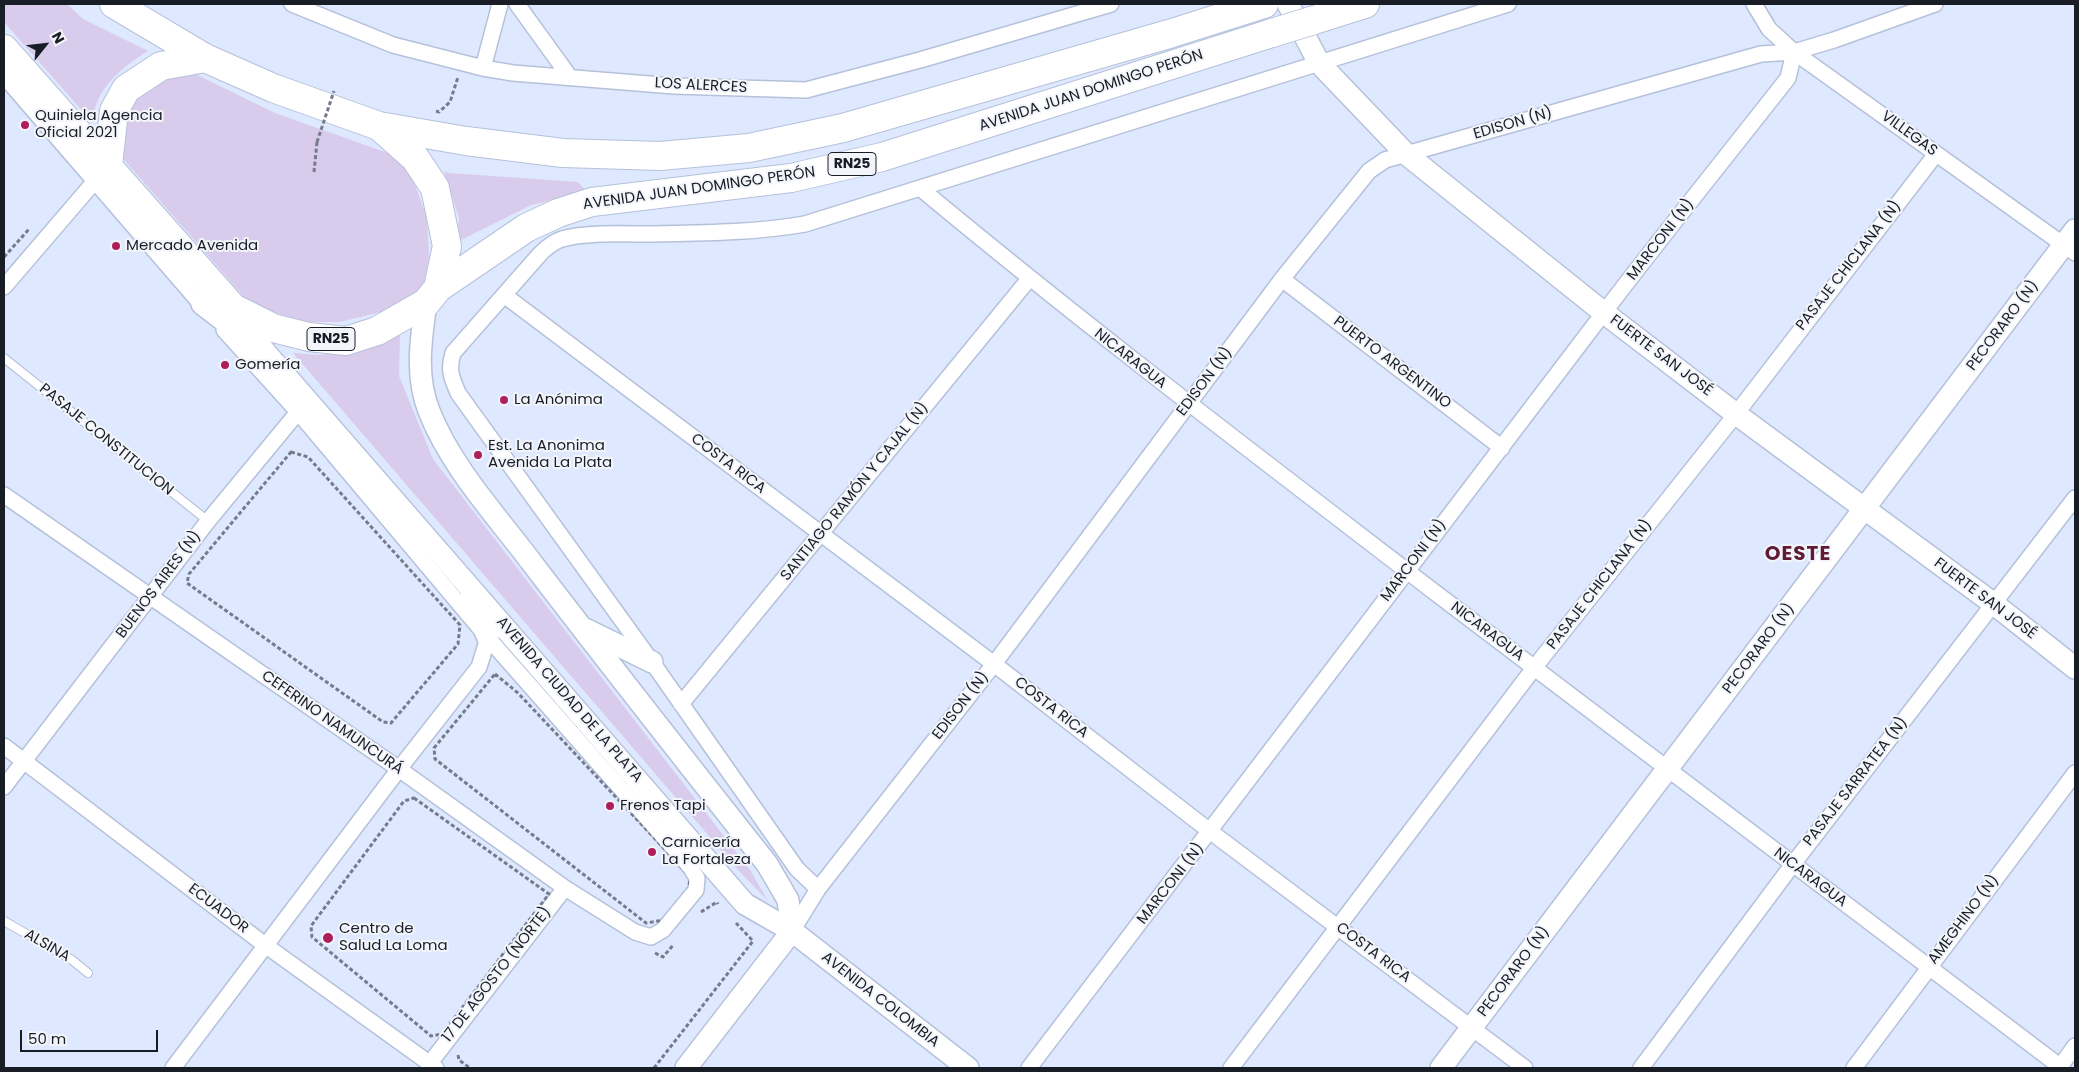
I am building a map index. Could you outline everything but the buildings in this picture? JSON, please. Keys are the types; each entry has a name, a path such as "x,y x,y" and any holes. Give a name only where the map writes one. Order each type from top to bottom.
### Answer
{"highway":[{"name":"RN25","path":"114,4 205,58 272,88 379,126"},
{"name":"AVENIDA JUAN DOMINGO PERÓN","path":"379,126 466,141 563,153 660,156 749,148 843,128 1168,34 1263,4"},
{"name":"AVENIDA JUAN DOMINGO PERÓN","path":"233,308 273,328 308,337 346,341 377,331 432,295 526,228 558,212 592,202 791,178 882,157 1365,4"},
{"name":"AVENIDA CIUDAD DE LA PLATA","path":"4,48 101,174 233,308"},
{"path":"101,174 114,111 126,89 161,66 205,58"},
{"path":"379,126 415,158 435,188 447,246 432,295"}],"street":[{"name":"LOS ALERCES","path":"292,4 393,45 483,68 513,73 569,76 674,86 806,90 920,60 1110,4"},
{"path":"483,68 500,4"},
{"path":"517,4 569,76"},
{"name":"FUERTE SAN JOSÉ","path":"1288,4 1318,63 1406,154 1603,312 1736,414 1994,604 2075,668"},
{"name":"AVENIDA JUAN DOMINGO PERÓN","path":"652,662 458,393 451,377 449,366 453,353 548,246 561,239 576,236 764,231 805,224 1508,4"},
{"name":"VILLEGAS","path":"1754,4 1769,29 1794,52 1936,154 2071,242"},
{"name":"EDISON (N)","path":"686,1068 792,931 818,889 994,664 1282,279 1369,171 1384,160 1761,54 1794,52 1834,40 1935,4"},
{"name":"MARCONI (N)","path":"1028,1068 1211,832 1406,570 1502,448 1603,312 1788,78 1794,52"},
{"name":"AVENIDA CIUDAD DE LA PLATA","path":"4,76 101,174 202,304 298,412 488,638 690,867 693,877"},
{"name":"PASAJE CHICLANA (N)","path":"1231,1068 1534,668 1736,414 1936,154"},
{"path":"4,287 101,174"},
{"name":"NICARAGUA","path":"920,188 1029,279 1188,404 2060,1068"},
{"name":"PECORARO (N)","path":"1442,1068 1667,770 2071,242"},
{"name":"SANTIAGO RAMÓN Y CAJAL (N)","path":"682,704 1029,279"},
{"name":"PUERTO ARGENTINO","path":"1282,279 1502,448"},
{"path":"432,295 421,338 421,381 428,409 447,450 580,627 766,864 788,900 792,931"},
{"name":"COSTA RICA","path":"504,295 994,664 1211,832 1473,1027 1525,1068"},
{"path":"202,304 265,352"},
{"name":"AVENIDA CIUDAD DE LA PLATA","path":"233,308 265,352 745,904 792,931"},
{"name":"BUENOS AIRES (N)","path":"4,787 208,521 298,412"},
{"name":"CEFERINO NAMUNCURÁ","path":"4,495 399,769 565,888 635,932 651,937 663,930 696,890 693,877"},
{"name":"PASAJE SARRATEA (N)","path":"1641,1068 1792,864 2075,498"},
{"path":"173,1068 399,769 479,667 488,638 462,577"},
{"path":"580,627 652,662 797,869 818,889"},
{"name":"ECUADOR","path":"4,746 265,945 433,1066"},
{"name":"AMEGHINO (N)","path":"1854,1068 2075,773"},
{"name":"17 DE AGOSTO (NORTE)","path":"433,1066 565,888"},
{"name":"AVENIDA COLOMBIA","path":"792,931 968,1068"},
{"path":"2060,1068 2075,1046"}],"lane":[{"name":"PASAJE CONSTITUCION","path":"4,358 208,521"},
{"name":"ALSINA","path":"4,921 72,960 88,973"}],"path":[{"path":"430,111 439,112 450,102 462,62"},
{"path":"314,172 317,142 334,91 343,93"},
{"path":"291,452 308,457 460,626 458,644 391,723 383,722 187,583 189,574 291,452"},
{"path":"495,674 434,748 435,759 646,923 664,920 689,890 693,877"},
{"path":"414,798 548,894 442,1034 431,1036 312,937 311,926 316,918 404,801 414,798"},
{"path":"717,902 723,908"},
{"path":"654,1068 752,941 735,921"}],"shaded area":[{"path":"4,4 67,4 83,19 148,51 128,64 104,90 94,111 93,123 4,22"},
{"path":"187,70 275,113 396,156 412,177 427,218 429,258 423,286 415,296 381,312 340,322 308,322 252,306 119,154 129,100 156,80"},
{"path":"444,171 449,173 578,182 587,192 531,205 457,242 459,218"},
{"path":"400,332 399,376 433,459 750,870 768,901 739,871 293,353 319,355 360,349"}],"place":[{"name":"Quiniela Agencia Oficial 2021","path":"25,125"},
{"name":"Mercado Avenida","path":"116,246"},
{"name":"Gomería","path":"225,365"},
{"name":"La Anónima","path":"504,400"},
{"name":"Est. La Anonima Avenida La Plata","path":"478,455"},
{"name":"Frenos Tapi","path":"610,806"},
{"name":"Carnicería La Fortaleza","path":"652,852"},
{"name":"Centro de Salud La Loma","path":"328,938"}],"district":[{"name":"OESTE","path":"1798,555"}]}
